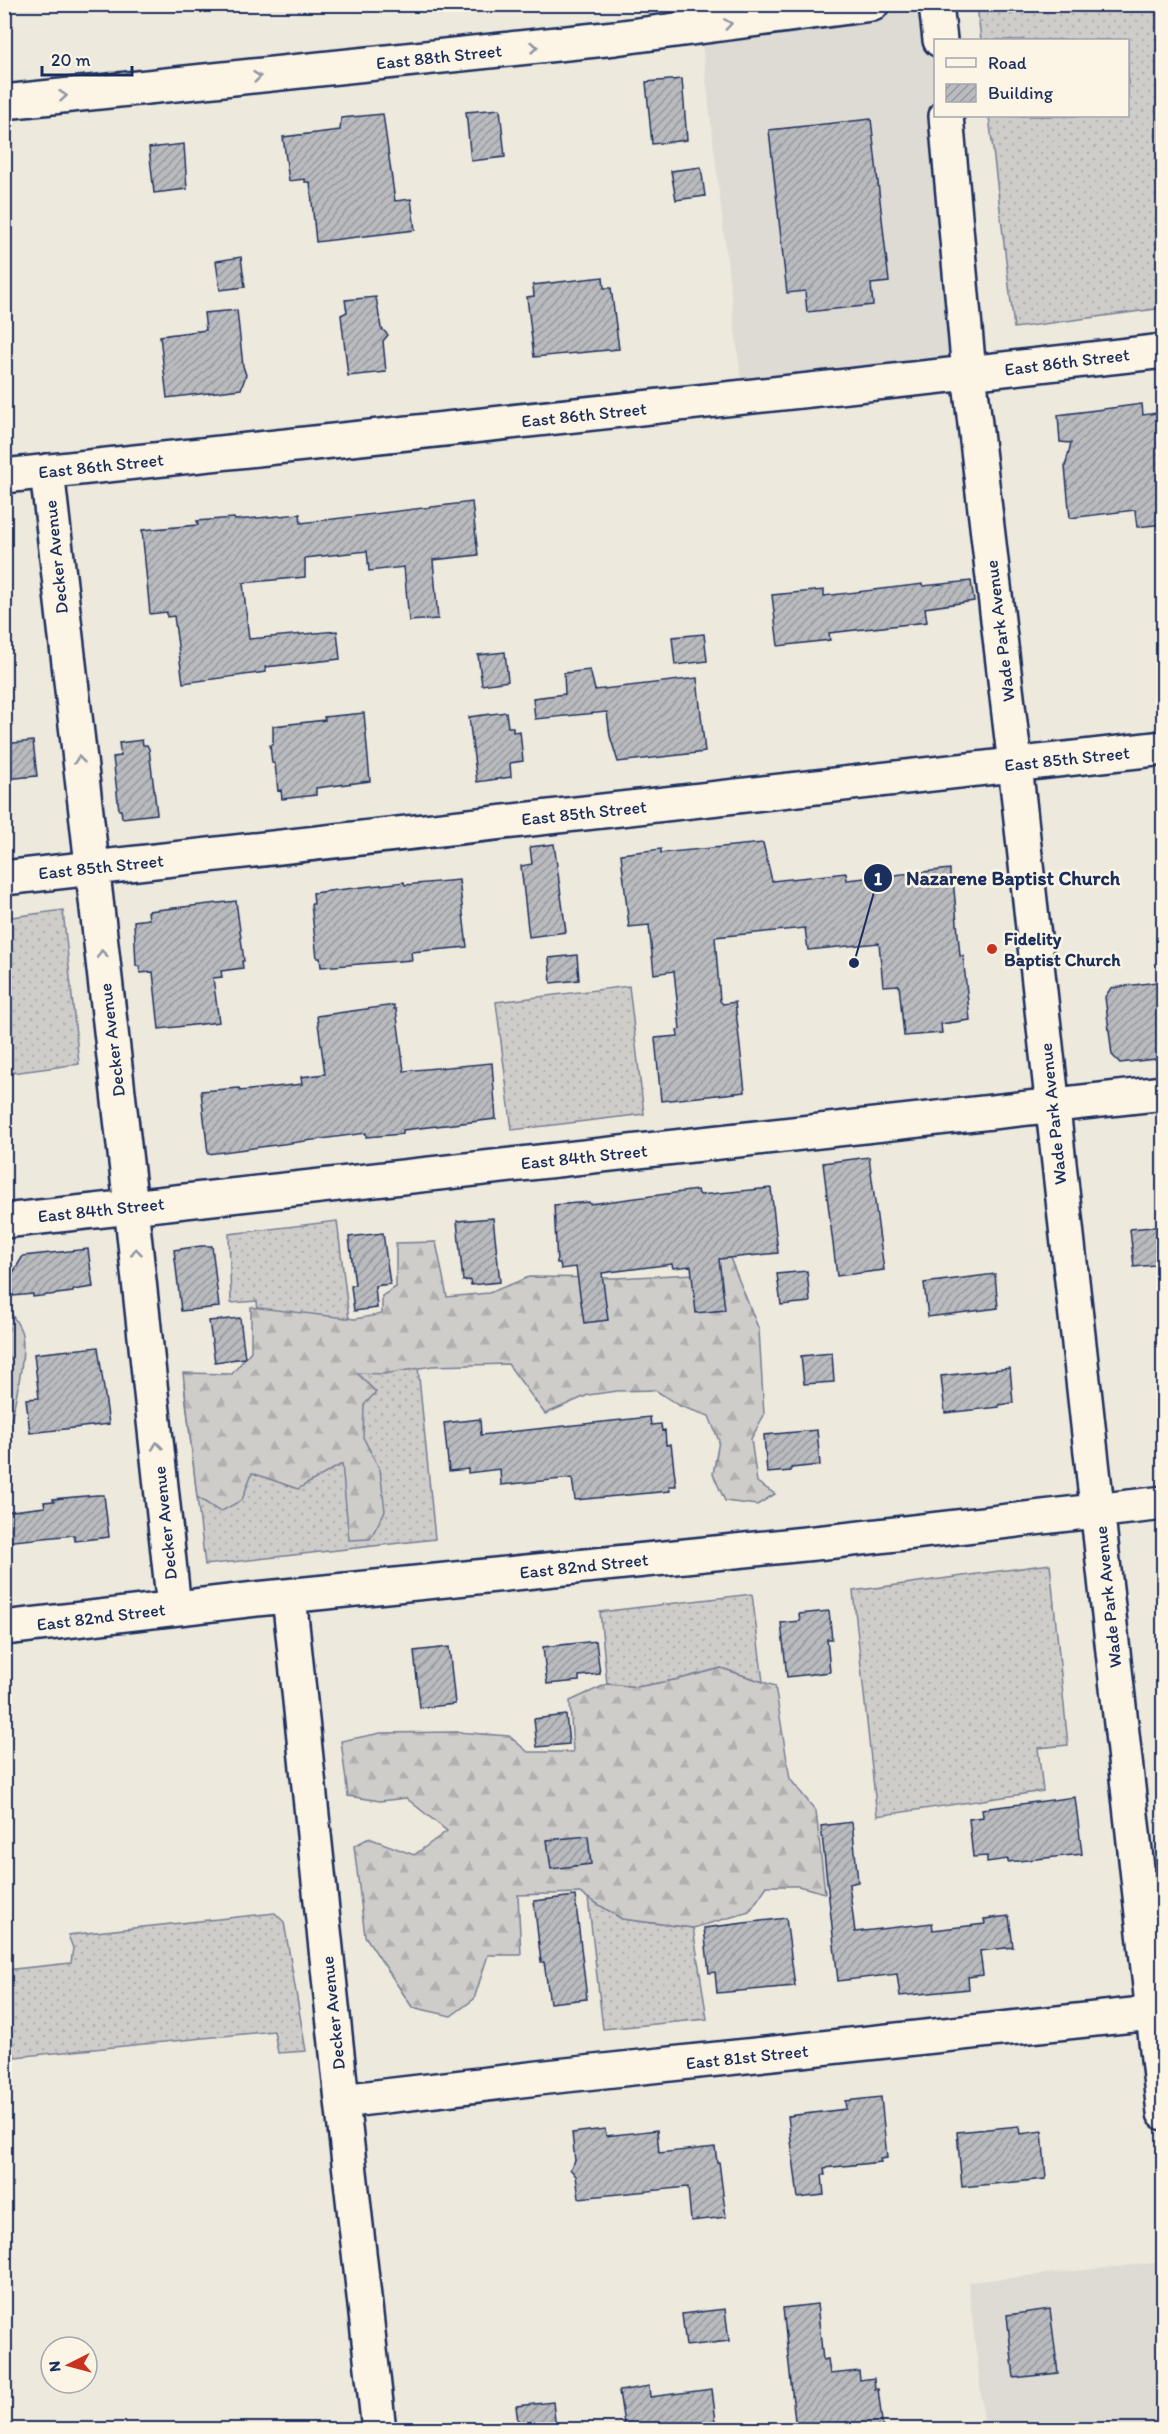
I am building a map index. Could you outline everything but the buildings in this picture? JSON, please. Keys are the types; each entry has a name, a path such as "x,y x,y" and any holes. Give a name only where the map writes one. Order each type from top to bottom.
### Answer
{"street":[{"name":"East 88th Street","path":"4,102 603,39 872,4"},
{"path":"936,4 940,39"},
{"name":"Wade Park Avenue","path":"946,117 969,373 1016,765 1152,2013 1160,2054 1164,2113"},
{"name":"East 86th Street","path":"4,476 1164,351"},
{"name":"Decker Avenue","path":"47,471 131,1206 174,1608"},
{"name":"East 85th Street","path":"4,878 1164,748"},
{"name":"East 84th Street","path":"4,1221 1164,1093"},
{"name":"East 82nd Street","path":"4,1628 1164,1503"},
{"name":"Decker Avenue","path":"289,1596 379,2430"},
{"name":"East 81st Street","path":"342,2101 1152,2013"}],"shaded area":[{"path":"872,5 936,5 934,117 936,117 969,373 743,398 700,28"},
{"path":"1163,2262 1163,2429 985,2429 968,2282"}],"green space":[{"path":"977,5 1163,5 1163,308 1014,328 989,117 1129,117 1129,39 981,39"},
{"path":"63,910 79,1064 5,1074 5,918"},
{"path":"629,986 644,1114 512,1130 496,1002"},
{"path":"337,1221 351,1335 414,1327 435,1539 205,1565 184,1384 237,1378 261,1346 257,1301 231,1303 229,1234"},
{"path":"436,1242 447,1297 489,1293 529,1277 616,1278 694,1274 728,1253 759,1330 764,1415 751,1439 757,1482 775,1494 757,1505 725,1501 713,1474 719,1441 709,1416 680,1406 655,1390 617,1391 588,1395 545,1414 508,1364 432,1366 384,1374 357,1373 376,1392 364,1405 363,1437 380,1470 385,1511 370,1539 349,1540 342,1464 298,1489 252,1473 242,1500 220,1512 197,1497 183,1373 232,1374 251,1351 251,1307 355,1319 382,1314 382,1296 396,1287 396,1243"},
{"path":"5,1297 21,1331 23,1355 5,1448"},
{"path":"1050,1564 1068,1745 1038,1748 1043,1791 877,1816 853,1591"},
{"path":"752,1594 763,1682 721,1668 637,1687 607,1684 600,1612"},
{"path":"721,1668 775,1686 790,1779 816,1811 825,1893 798,1886 767,1886 749,1912 693,1928 622,1919 580,1893 518,1895 521,1955 488,1955 474,1999 451,2016 412,2007 365,1936 354,1846 369,1838 414,1855 447,1831 406,1798 380,1801 348,1796 341,1741 381,1733 457,1732 509,1736 528,1752 573,1752 570,1701 607,1684 637,1687"},
{"path":"588,1897 622,1919 693,1928 707,2019 603,2029"},
{"path":"275,1913 284,1922 306,2051 278,2053 274,2031 5,2058 5,1970 71,1963 73,1948 68,1935"}],"place":[{"name":"Fidelity Baptist Church","path":"992,949"},
{"name":"Nazarene Baptist Church","path":"854,963"}]}
